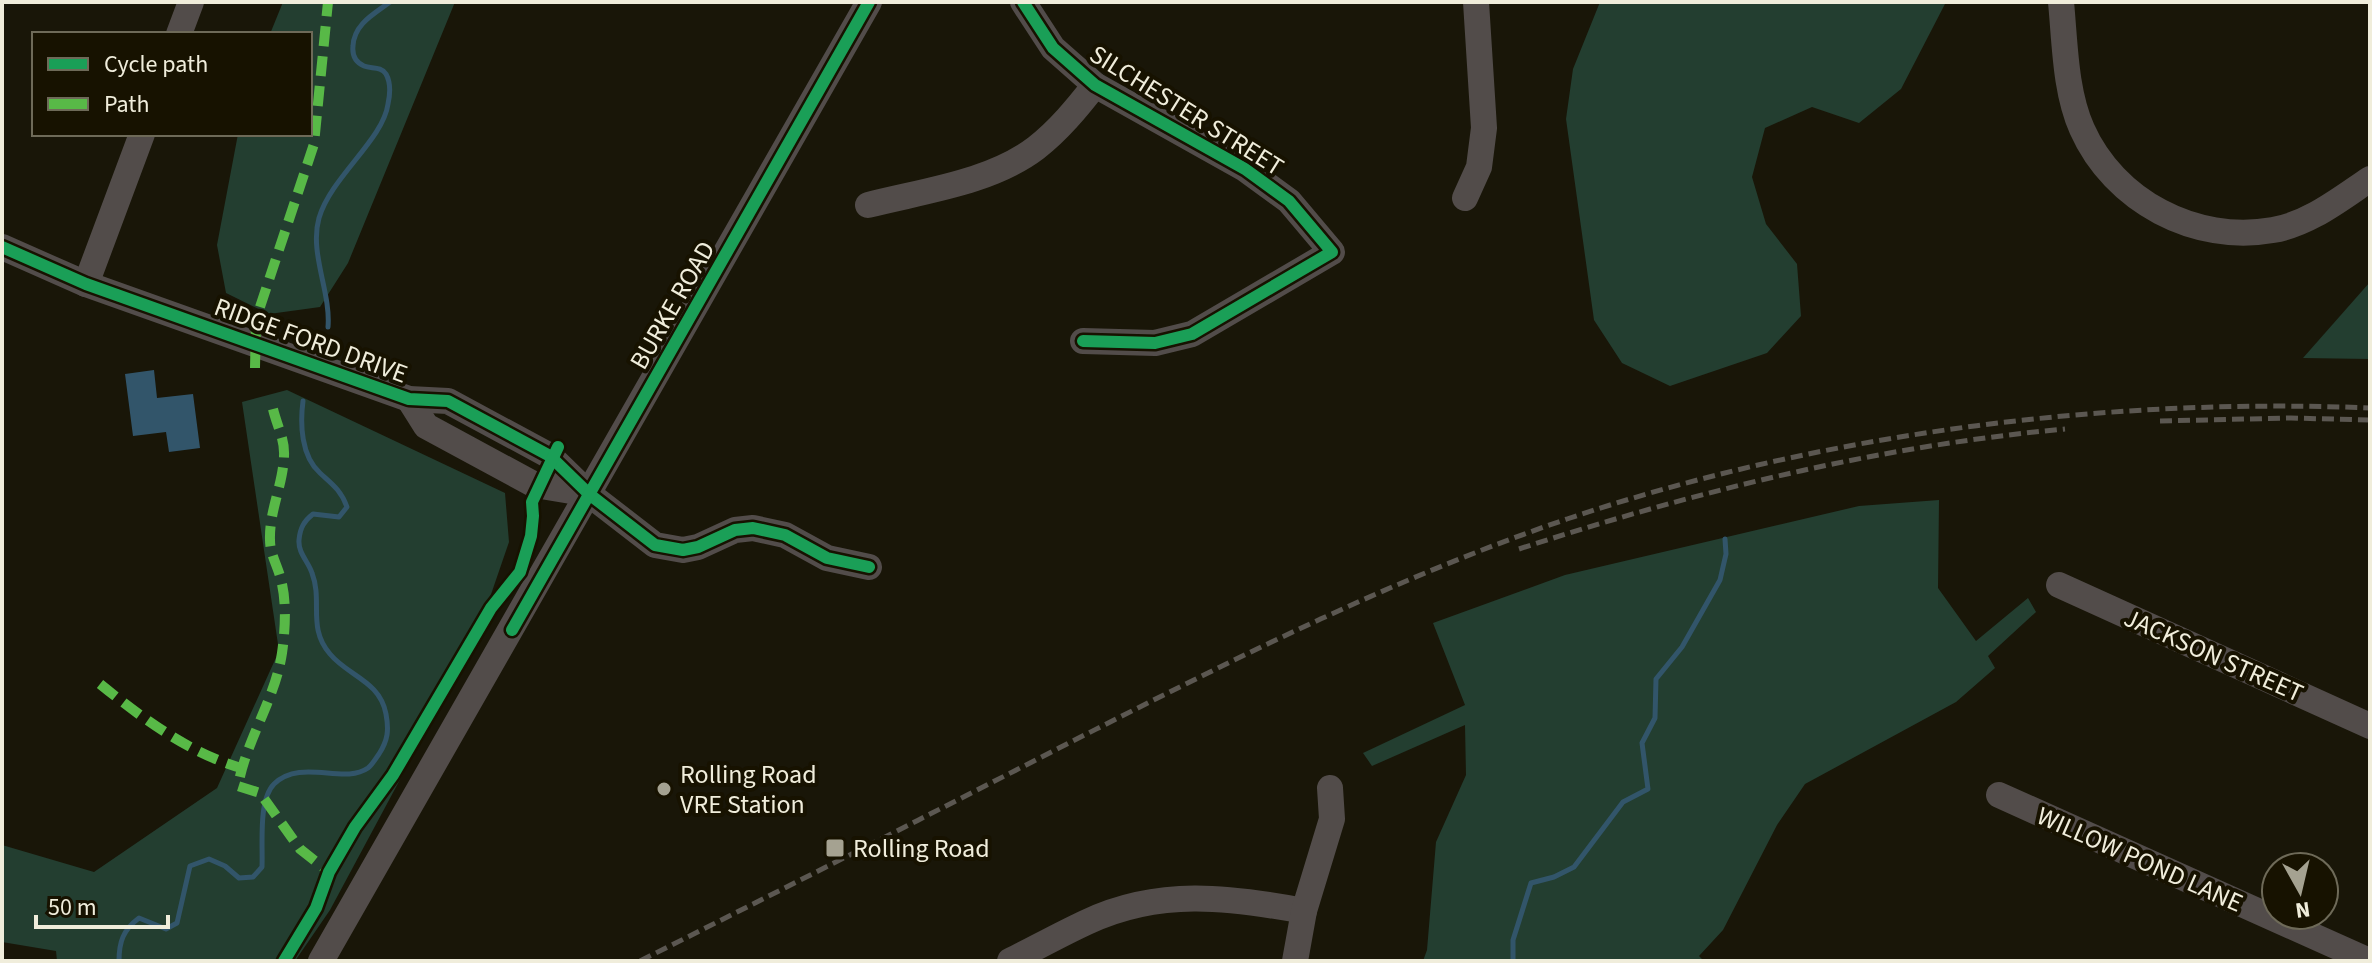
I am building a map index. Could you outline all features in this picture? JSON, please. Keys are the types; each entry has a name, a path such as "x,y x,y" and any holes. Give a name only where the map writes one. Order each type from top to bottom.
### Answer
{"street":[{"path":"180,32 191,2"},
{"name":"BURKE ROAD","path":"321,961 869,2"},
{"name":"SILCHESTER STREET","path":"1023,2 1053,48 1095,85 1245,169 1289,201 1332,252 1192,334 1155,343 1083,341"},
{"path":"1465,198 1479,167 1484,128 1476,2"},
{"path":"2061,2 2070,86 2081,127 2101,162 2115,179 2148,206 2191,226 2236,233 2275,230 2323,211 2370,179"},
{"path":"868,205 975,177 1014,162 1070,117 1095,85"},
{"path":"86,284 141,136"},
{"name":"RIDGE FORD DRIVE","path":"2,247 86,284 409,399 448,401 550,456 589,494 643,538 666,549 698,547 735,530 753,528 785,535 827,558 869,567"},
{"name":"JACKSON STREET","path":"2059,585 2370,726"},
{"path":"1295,961 1304,911 1332,819 1330,788"},
{"name":"WILLOW POND LANE","path":"1999,795 2327,952 2369,961"},
{"path":"1010,961 1088,921 1146,903 1214,897 1304,911"}],"green space":[{"path":"283,2 455,2 348,263 320,307 269,314 226,293 217,245 238,136 312,136 312,32 271,32"},
{"path":"1600,2 1946,2 1901,89 1859,123 1812,107 1765,128 1752,177 1766,224 1797,264 1801,316 1767,353 1670,386 1622,363 1594,320 1566,119 1573,69"},
{"path":"2370,282 2370,359 2303,358"},
{"path":"287,390 505,493 509,542 476,638 330,910 295,961 57,961 56,951 2,942 2,845 94,872 217,788 279,651 242,402"},
{"path":"1939,500 1938,588 1976,641 2028,598 2036,612 1988,656 1995,668 1956,702 1805,784 1777,825 1723,930 1699,956 1704,961 1423,961 1427,950 1436,842 1466,775 1465,725 1372,766 1363,753 1465,705 1433,623 1565,575 1859,506"}],"water":[{"path":"154,370 157,398 193,394 200,448 169,452 166,432 133,436 125,374"}],"waterway":[{"path":"328,327 318,259 319,218 334,188 384,118 390,93 386,74 361,64 355,58 353,49 354,38 361,26 390,2"},
{"path":"119,961 123,937 139,918 166,929 177,923 190,866 209,859 225,866 239,878 253,877 262,867 263,811 274,784 297,773 358,773 371,765 386,739 383,703 370,686 337,662 319,634 315,584 300,549 300,532 313,514 339,517 347,507 339,492 314,466 305,449 303,401"},
{"path":"1513,961 1513,940 1531,883 1574,867 1623,802 1648,789 1642,743 1655,718 1656,679 1682,647 1720,580 1726,554 1725,539"}],"railway":[{"path":"640,961 1247,654 1373,595 1567,519 1663,489 1761,464 1963,428 2065,416 2168,409 2269,406 2370,408"},
{"path":"2160,421 2370,420"},
{"path":"1519,549 1653,508 1857,459 2065,429"}],"marked path":[{"path":"260,307 314,144 328,2"},
{"path":"255,368 256,321"},
{"path":"273,409 284,456 270,540 283,589 284,636 273,687 247,752 238,786 260,793 300,849 329,872"},
{"path":"100,684 149,722 185,744 241,768"}],"cycle path":[{"path":"512,630 869,2"},
{"path":"1023,2 1053,48 1095,85 1245,169 1289,201 1332,252 1192,334 1155,343 1083,341"},
{"path":"2,247 86,284 409,399 448,401 550,456 589,494 655,545 683,550 698,547 735,530 753,528 785,535 827,558 869,567"},
{"path":"284,961 316,908 329,872 355,827 393,775 491,608 520,572 531,536 532,502 558,447"}],"place":[{"name":"Rolling Road VRE Station","path":"664,789"},
{"name":"Rolling Road","path":"835,848"}]}
